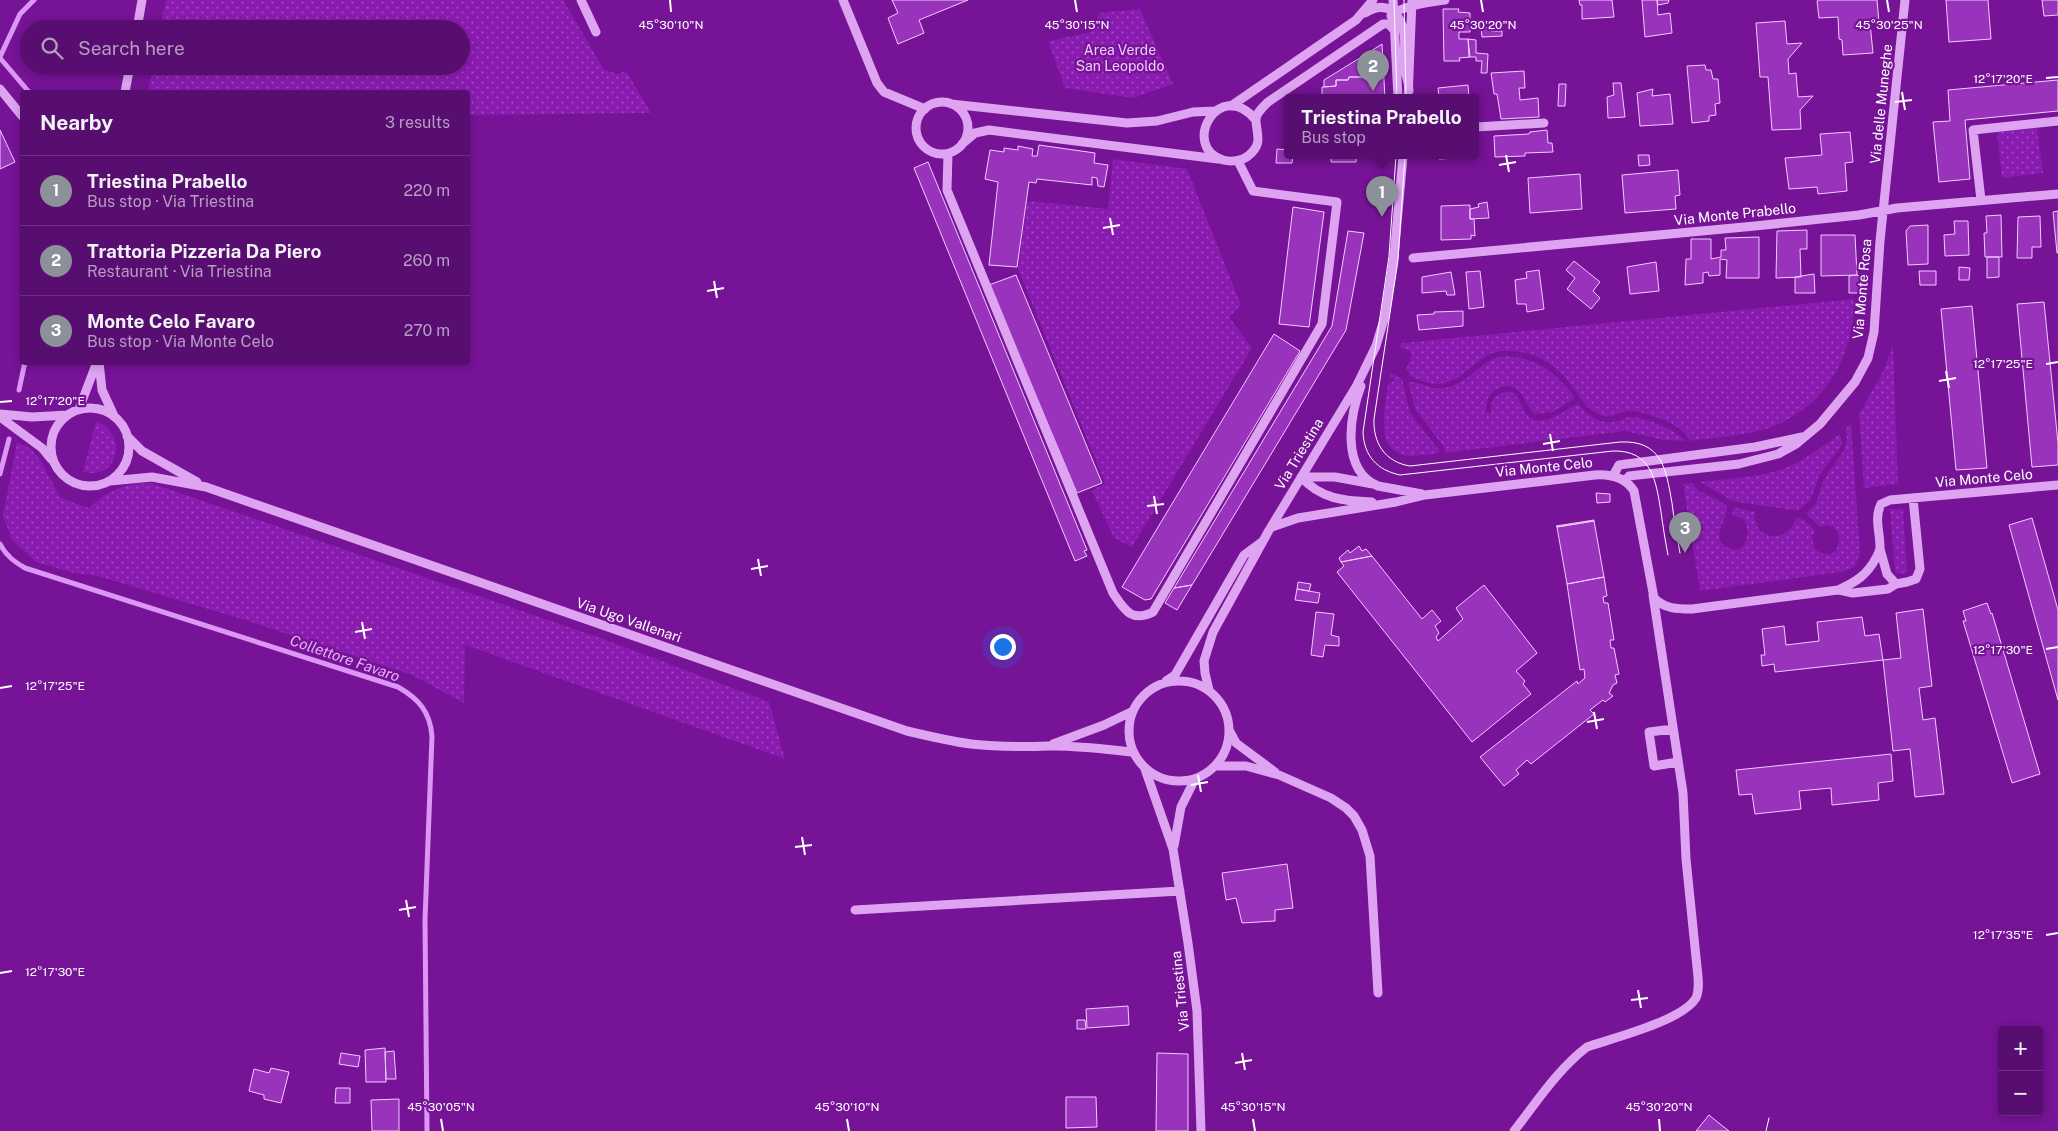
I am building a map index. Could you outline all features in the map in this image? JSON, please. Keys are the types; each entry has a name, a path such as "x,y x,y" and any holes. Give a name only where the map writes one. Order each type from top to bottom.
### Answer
{"street":[{"path":"139,20 142,0"},
{"path":"581,0 596,32"},
{"path":"843,0 877,83 884,92 925,109"},
{"path":"1359,17 1373,0"},
{"path":"1393,0 1398,94"},
{"path":"1256,120 1258,113 1268,102 1384,23 1393,12 1412,3 1444,0"},
{"name":"Via delle Muneghe","path":"1883,210 1905,0"},
{"path":"1409,94 1412,3"},
{"path":"1231,106 1377,6 1388,8 1393,12 1404,34 1404,66 1409,94"},
{"path":"1384,23 1389,24 1394,30"},
{"path":"125,90 128,75"},
{"path":"0,89 20,114"},
{"path":"1215,111 1193,112 1157,122 1127,123 942,102 932,104 919,116 916,124 916,133 919,141 931,152 941,154 948,154 956,150 975,133 989,130 1220,159 1230,162 1246,157 1258,142 1259,130 1256,120 1250,113 1241,108 1231,106 1221,108 1215,111 1207,120 1204,138 1212,153 1220,159"},
{"path":"950,104 959,109 965,116 968,126 967,136 962,144"},
{"path":"1981,200 1973,130 2058,121"},
{"path":"1479,128 1544,123"},
{"path":"948,154 947,190 978,270 1113,593 1125,611 1137,616 1145,616 1153,612 1322,324 1337,202 1253,191 1238,161"},
{"name":"Via Triestina","path":"1164,683 1175,675 1244,555 1265,540 1370,361 1386,306 1398,210 1401,159"},
{"name":"Via Monte Prabello","path":"1413,258 1745,227 1859,215 1883,210 2058,194"},
{"name":"Via Monte Rosa","path":"1625,480 1629,476 1692,470 1765,459 1787,450 1820,424 1835,409 1863,369 1872,345 1883,210"},
{"path":"1370,361 1353,410 1351,439 1354,454 1362,474 1378,486"},
{"path":"79,409 97,365"},
{"path":"98,365 102,390 114,416"},
{"name":"Via Ugo Vallenari","path":"53,462 50,448 52,434 58,423 68,414 79,409 92,408 103,410 114,416 122,425 127,436 142,451 206,487"},
{"name":"Via Ugo Vallenari","path":"0,415 32,417 68,414"},
{"name":"Via Ugo Vallenari","path":"0,415 42,448 60,473 71,482 84,486 98,486 110,480 152,477 206,487 907,731 939,739 972,744 1026,748 1048,746 1101,748 1132,752"},
{"path":"110,480 121,471 127,459 129,447 127,436"},
{"name":"Via Monte Rosa","path":"1613,476 1619,466 1754,447 1804,436"},
{"name":"Via Monte Celo","path":"1272,527 1298,518 1390,503 1425,495 1595,475 1613,476 1625,480"},
{"name":"Via Monte Celo","path":"1301,477 1335,476 1425,495"},
{"name":"Via Monte Celo","path":"1301,477 1310,487 1324,495 1355,502 1390,503"},
{"path":"1514,1131 1565,1067 1586,1047 1667,1020 1687,1008 1696,997 1698,984 1697,967 1687,868 1683,793 1636,496 1625,480"},
{"name":"Via Monte Celo","path":"1896,584 1887,574 1880,549 1877,519 1881,504 1890,500 2058,485"},
{"path":"1652,592 1654,598 1664,605 1683,609 1838,590 1853,593 1888,589 1896,584 1908,582 1916,579 1920,569 1913,498"},
{"path":"1209,690 1204,661 1213,632 1265,540"},
{"path":"1838,590 1863,577 1870,569 1880,549"},
{"path":"1179,680 1195,683 1209,690 1220,701 1227,715 1229,730 1226,749 1216,766 1207,774 1182,782 1156,777 1145,769 1132,752 1128,732 1131,712 1150,689 1164,683 1179,680"},
{"name":"Via Ugo Vallenari","path":"1048,746 1104,725 1131,712"},
{"path":"1673,729 1649,732 1651,749 1654,766 1678,762"},
{"path":"1229,730 1236,743 1279,775"},
{"path":"1216,766 1246,766 1279,775 1331,798 1346,808 1362,830 1370,856 1378,994"},
{"name":"Via Triestina","path":"1145,769 1174,849 1197,1011 1201,1131"},
{"name":"Via Triestina","path":"1174,849 1181,807 1196,779"},
{"path":"855,910 1180,891"}],"green space":[{"path":"166,0 563,0 604,70 618,74 626,71 651,113 470,115 470,90 148,90 151,75 470,75 470,20 162,20"},
{"name":"Area Verde San Leopoldo","path":"1140,9 1173,84 1133,98 1065,88 1048,41 1092,32 1100,13"},
{"path":"2037,128 2043,173 2002,178 1997,132"},
{"path":"1113,159 1187,169 1241,305 1229,317 1252,348 1132,547 1114,538 1092,491 1105,483 1018,269 1027,201 1108,209"},
{"path":"1854,299 1853,321 1841,361 1832,379 1804,409 1766,429 1738,435 1690,441 1673,424 1647,414 1626,411 1611,416 1603,416 1594,412 1586,405 1563,375 1538,357 1517,352 1495,352 1478,361 1455,379 1435,384 1410,376 1407,368 1412,352 1399,347 1402,343"},
{"path":"1893,345 1898,484 1864,488 1859,414 1884,370"},
{"path":"1506,356 1528,360 1545,368 1567,387 1574,396 1574,399 1553,412 1535,414 1517,389 1505,386 1491,393 1487,402 1486,412 1491,413 1491,404 1495,397 1508,392 1513,393 1517,397 1530,418 1536,420 1553,418 1578,404 1595,419 1612,422 1626,417 1635,417 1667,428 1685,441 1663,440 1625,431 1445,453 1444,447 1415,409 1408,382 1437,388 1449,387 1465,379 1490,361"},
{"path":"1390,373 1402,379 1410,413 1439,450 1439,453 1411,456 1399,454 1391,448 1386,439 1384,428 1388,384 1394,381 1393,378 1389,377"},
{"path":"96,421 107,428 113,436 116,446 115,455 111,464 105,470 95,473 83,472"},
{"path":"1851,423 1860,553 1855,567 1842,572 1700,591 1683,484 1692,483 1699,491 1727,505 1719,537 1725,546 1737,550 1742,547 1747,538 1747,525 1744,519 1732,515 1734,507 1755,512 1754,518 1759,530 1771,536 1785,533 1790,529 1796,518 1803,519 1815,531 1812,536 1814,548 1824,554 1832,554 1839,542 1835,529 1829,525 1820,527 1807,513 1816,503 1824,479 1844,450 1847,440 1845,430"},
{"path":"1840,434 1842,444 1840,448 1819,476 1811,499 1798,511 1732,501 1700,482 1748,477 1777,471 1802,460"},
{"path":"17,442 31,449 40,460 61,498 89,508 117,489 133,484 151,483 606,640 769,702 785,759 465,645 464,703 412,675 245,620 98,576 74,573 36,562 12,540 3,516"},
{"path":"1890,509 1903,509 1907,572 1901,574 1895,572"}],"building":[{"path":"892,0 968,0 919,20 924,33 898,44 888,18 898,13"},
{"path":"1579,0 1612,0 1614,17 1582,19 1582,5 1580,5"},
{"path":"1642,0 1657,0 1658,15 1670,13 1672,33 1645,37"},
{"path":"1657,0 1669,0 1668,3 1658,5"},
{"path":"1877,0 1879,22 1870,23 1873,53 1843,55 1842,40 1839,39 1838,17 1819,18 1817,1"},
{"path":"1946,0 1988,0 1991,39 1949,42"},
{"path":"2042,0 2058,0 2058,15 2044,16"},
{"path":"1443,9 1459,9 1458,12 1470,13 1470,32 1459,32 1459,39 1468,39 1470,57 1459,58 1460,61 1444,61"},
{"path":"1785,21 1787,44 1802,43 1788,59 1789,74 1796,73 1798,97 1813,96 1800,110 1801,129 1772,130 1768,77 1760,77 1756,23"},
{"path":"1491,27 1491,31 1502,31 1502,36 1482,37 1481,28"},
{"path":"1468,39 1476,40 1476,53 1488,54 1487,73 1481,73 1482,61 1476,61 1476,57 1469,57"},
{"path":"1382,44 1385,94 1322,94 1322,87 1336,86 1336,80 1362,77 1363,56"},
{"path":"1363,56 1362,77 1336,80 1336,86 1324,87 1324,80"},
{"path":"1705,65 1706,70 1711,70 1713,79 1718,79 1720,103 1715,104 1716,115 1709,116 1709,121 1692,123 1687,66"},
{"path":"1524,71 1525,88 1519,88 1520,100 1538,98 1539,117 1501,119 1497,94 1494,94 1491,73"},
{"path":"2058,80 2058,111 1965,120 1970,179 1939,182 1933,122 1950,121 1948,90"},
{"path":"1613,83 1621,83 1625,117 1608,118 1607,97 1614,95"},
{"path":"1559,84 1566,84 1565,106 1558,106"},
{"path":"1468,85 1469,94 1439,94 1438,88"},
{"path":"1653,89 1652,96 1670,94 1673,124 1640,126 1637,93"},
{"path":"0,130 15,162 0,169"},
{"path":"1547,130 1548,143 1552,143 1553,152 1525,153 1525,156 1495,157 1494,136 1529,134 1530,132"},
{"path":"1850,132 1853,162 1845,163 1847,191 1818,194 1817,187 1789,189 1785,158 1822,155 1820,134"},
{"path":"1039,145 1095,153 1094,163 1108,165 1104,187 1098,186 1097,178 1092,177 1092,185 1037,179 1036,183 1029,182 1017,267 989,265 998,182 985,179 990,150 1004,152 1004,148 1018,150 1018,146 1033,149 1032,156 1037,156"},
{"path":"1277,149 1284,150 1284,159 1293,159 1292,163 1276,163"},
{"path":"1638,155 1649,155 1650,165 1639,166"},
{"path":"1331,159 1356,159 1356,162 1331,162"},
{"path":"928,162 1087,550 1084,551 1087,556 1075,561 914,168"},
{"path":"1678,170 1680,195 1675,196 1676,209 1625,213 1622,175"},
{"path":"1580,174 1582,209 1530,213 1528,178"},
{"path":"1487,202 1489,218 1470,219 1470,209 1479,207 1478,204"},
{"path":"1470,205 1470,219 1474,219 1475,236 1471,235 1471,239 1441,240 1441,206"},
{"path":"1293,207 1324,212 1309,327 1279,324"},
{"path":"2058,211 2058,253 2057,253 2053,212"},
{"path":"2001,215 2002,257 1985,257 1984,233 1987,233 1986,216"},
{"path":"2040,216 2041,247 2032,247 2032,258 2017,258 2018,217"},
{"path":"1954,221 1968,221 1969,255 1945,256 1944,235 1955,234"},
{"path":"1928,225 1928,264 1908,265 1906,231 1910,226"},
{"path":"1807,230 1807,249 1800,249 1801,277 1776,278 1777,231"},
{"path":"1348,231 1364,233 1346,330 1192,585 1174,588 1332,326"},
{"path":"1821,235 1855,235 1857,275 1821,276"},
{"path":"1759,237 1759,278 1726,278 1727,260 1720,259 1720,275 1709,276 1708,272 1703,273 1703,283 1685,285 1686,259 1691,259 1691,239 1711,239 1711,259 1721,257 1721,250 1726,250 1725,238"},
{"path":"1987,257 1999,257 1999,277 1987,278"},
{"path":"1574,261 1600,282 1593,291 1600,298 1591,309 1567,289 1575,278 1566,270"},
{"path":"1656,262 1659,291 1630,294 1627,267"},
{"path":"1959,267 1970,268 1969,280 1959,280"},
{"path":"1539,270 1544,309 1527,312 1526,304 1517,304 1515,280 1527,278 1526,272"},
{"path":"1480,271 1484,307 1469,309 1466,272"},
{"path":"1919,271 1936,271 1936,285 1920,285"},
{"path":"1451,272 1455,295 1447,295 1446,291 1422,293 1422,277"},
{"path":"1814,274 1815,293 1795,293 1795,277"},
{"path":"1016,275 1102,483 1077,493 989,285"},
{"path":"1857,275 1861,277 1861,293 1849,293 1849,276"},
{"path":"2044,302 2058,443 2058,465 2032,467 2017,304"},
{"path":"1972,306 1987,468 1956,470 1941,309"},
{"path":"1463,311 1463,326 1419,330 1417,315 1434,314 1434,312"},
{"path":"1274,334 1300,351 1151,599 1145,600 1122,587"},
{"path":"1596,493 1610,494 1610,502 1597,503"},
{"path":"2032,518 2058,610 2058,700 2009,525"},
{"path":"1594,520 1557,527 1556,526"},
{"path":"1594,521 1604,577 1567,584 1557,527"},
{"path":"1359,546 1362,551 1366,549 1372,556 1341,562 1339,558 1348,550 1350,553"},
{"path":"1372,556 1422,619 1432,610 1441,621 1435,626 1439,633 1436,637 1438,641 1463,619 1456,608 1484,585 1537,653 1516,671 1525,681 1523,684 1531,694 1472,742 1337,572 1344,566 1341,562"},
{"path":"1604,577 1607,596 1603,597 1604,603 1608,603 1614,640 1610,640 1611,648 1614,648 1619,674 1615,675 1617,683 1613,685 1609,693 1613,696 1605,702 1603,700 1590,710 1594,714 1531,764 1527,760 1516,770 1519,774 1504,786 1480,757 1577,681 1578,684 1585,678 1584,669 1580,670 1567,584"},
{"path":"1298,582 1311,584 1309,591 1297,589"},
{"path":"1192,585 1177,610 1165,603 1174,588"},
{"path":"1297,589 1320,593 1318,603 1295,600"},
{"path":"1987,603 1992,613 2040,774 2012,783 1963,621 1966,621 1963,611"},
{"path":"1923,609 1932,686 1919,688 1923,720 1935,718 1944,794 1915,797 1910,749 1893,751 1883,660 1901,658 1896,613"},
{"path":"1316,612 1334,614 1331,635 1339,637 1339,646 1325,645 1323,657 1311,655"},
{"path":"1862,617 1865,636 1879,634 1883,660 1775,672 1774,664 1762,666 1761,655 1765,655 1762,629 1784,626 1786,645 1819,641 1817,622"},
{"path":"1891,754 1893,781 1878,783 1879,800 1832,805 1831,788 1799,791 1801,809 1755,814 1752,794 1739,795 1736,770"},
{"path":"1287,864 1293,908 1275,910 1275,921 1242,923 1236,898 1226,900 1222,873"},
{"path":"1128,1006 1129,1025 1087,1028 1086,1009"},
{"path":"1077,1020 1085,1020 1086,1029 1077,1029"},
{"path":"385,1048 386,1082 366,1082 365,1050"},
{"path":"394,1051 396,1079 386,1079 385,1052"},
{"path":"341,1053 360,1056 358,1067 339,1064"},
{"path":"1157,1053 1188,1054 1188,1131 1156,1131"},
{"path":"271,1068 289,1072 281,1103 264,1099 264,1095 249,1091 254,1069 269,1073"},
{"path":"336,1088 350,1088 350,1103 335,1103"},
{"path":"1066,1097 1096,1097 1097,1127 1066,1128"},
{"path":"399,1099 399,1131 372,1131 371,1100"},
{"path":"1709,1115 1715,1120 1729,1131 1696,1131"}],"waterway":[{"path":"0,57 20,14 34,0"},
{"path":"0,58 27,90"},
{"path":"19,390 24,365"},
{"path":"0,474 9,439"},
{"name":"Collettore Favaro","path":"0,544 14,561 25,568 398,687 412,696 422,707 429,720 432,736 425,920 427,1131"}],"tram line":[{"path":"1394,0 1397,94"},
{"path":"1404,0 1406,94"},
{"path":"1396,159 1389,256 1363,432 1366,448 1373,461 1385,470 1400,475 1613,451 1626,452 1636,456 1650,469 1657,489 1668,555"},
{"path":"1405,159 1398,260 1374,419 1376,436 1382,450 1387,456 1401,464 1410,466 1620,442 1645,446 1660,459 1664,468 1670,491 1680,553"},
{"path":"1766,1131 1769,1118"}],"place":[{"name":"Trattoria Pizzeria Da Piero","path":"1373,91"},
{"name":"Triestina Prabello","path":"1382,217"},
{"name":"Monte Celo Favaro","path":"1685,553"}]}
